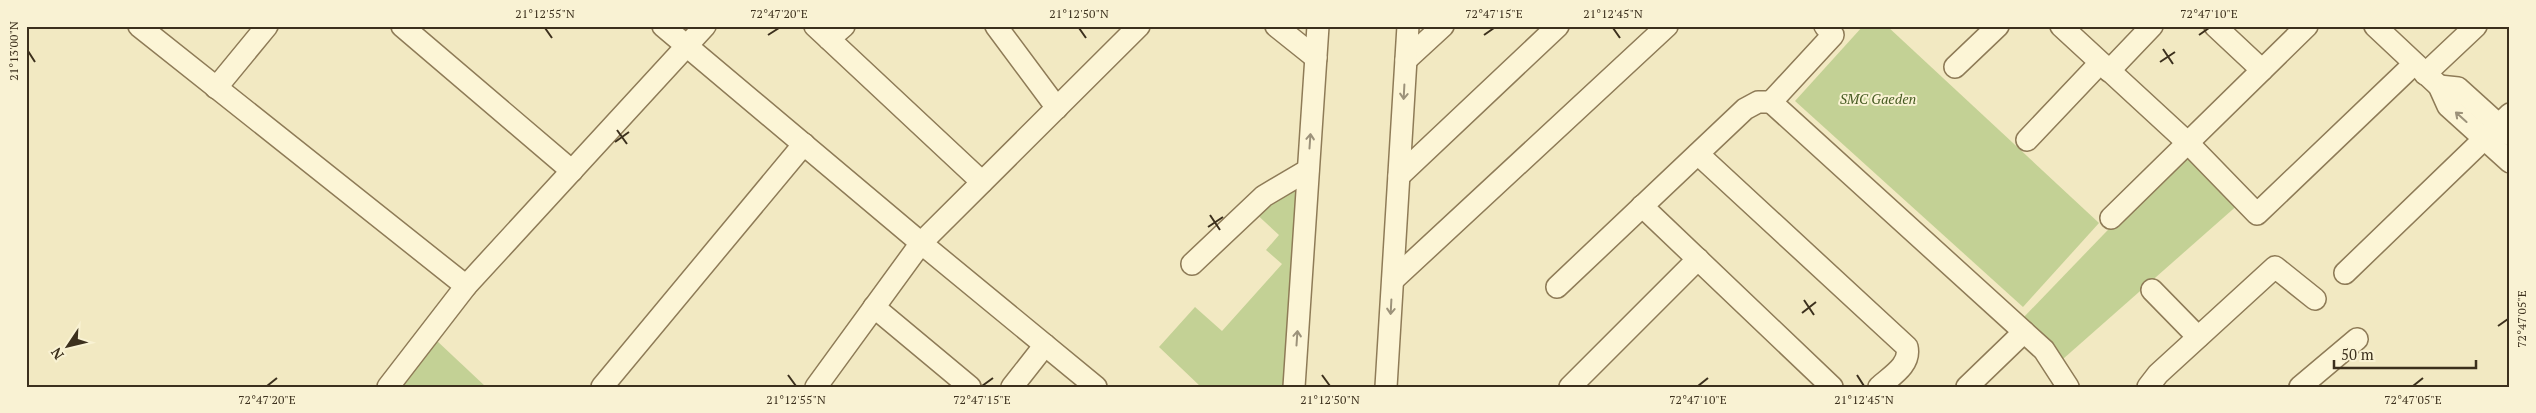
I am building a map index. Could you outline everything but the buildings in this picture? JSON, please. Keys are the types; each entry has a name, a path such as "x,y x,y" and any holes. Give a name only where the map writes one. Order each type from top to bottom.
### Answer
{"street":[{"path":"139,26 466,286"},
{"path":"216,88 267,26"},
{"path":"402,26 572,171"},
{"path":"663,26 921,244 1096,387"},
{"path":"388,387 466,286 688,46 704,26"},
{"path":"996,26 1057,108"},
{"path":"1276,26 1316,58"},
{"path":"1294,387 1318,26"},
{"path":"1386,387 1408,26"},
{"path":"1406,60 1443,26"},
{"path":"1399,176 1558,26"},
{"path":"1393,280 1667,26"},
{"path":"1955,66 1998,26"},
{"path":"2061,26 2188,143 2258,214 2426,75 2476,26"},
{"path":"2027,140 2104,67 2152,26"},
{"path":"2215,26 2262,70"},
{"path":"2111,218 2307,26"},
{"path":"2375,26 2426,75 2448,106 2501,128"},
{"path":"816,387 921,244 1057,108 1132,29"},
{"path":"1771,102 1833,29"},
{"path":"829,30 982,182"},
{"path":"1558,287 1745,109 1758,102 1771,102 2044,350 2068,387"},
{"path":"2501,128 2510,162"},
{"path":"2345,273 2501,128"},
{"path":"602,387 804,144"},
{"path":"1698,154 1907,347 1909,355 1904,364 1880,387"},
{"path":"1192,264 1264,196 1308,170"},
{"path":"1642,206 1832,387"},
{"path":"1570,387 1698,259"},
{"path":"2148,387 2158,374 2275,267 2315,299"},
{"path":"2152,290 2198,337"},
{"path":"874,308 970,387"},
{"path":"1967,387 2024,332"},
{"path":"2300,387 2357,339"},
{"path":"1012,387 1045,345"}],"green space":[{"name":"SMC Gaeden","path":"1863,26 1887,26 2099,223 2023,307 1795,101"},
{"path":"2186,149 2240,203 2063,359 2022,319"},
{"path":"1303,175 1284,387 1201,387 1159,347 1195,307 1222,331 1282,264 1266,250 1279,235 1252,210"},
{"path":"436,340 486,387 397,387"}]}
